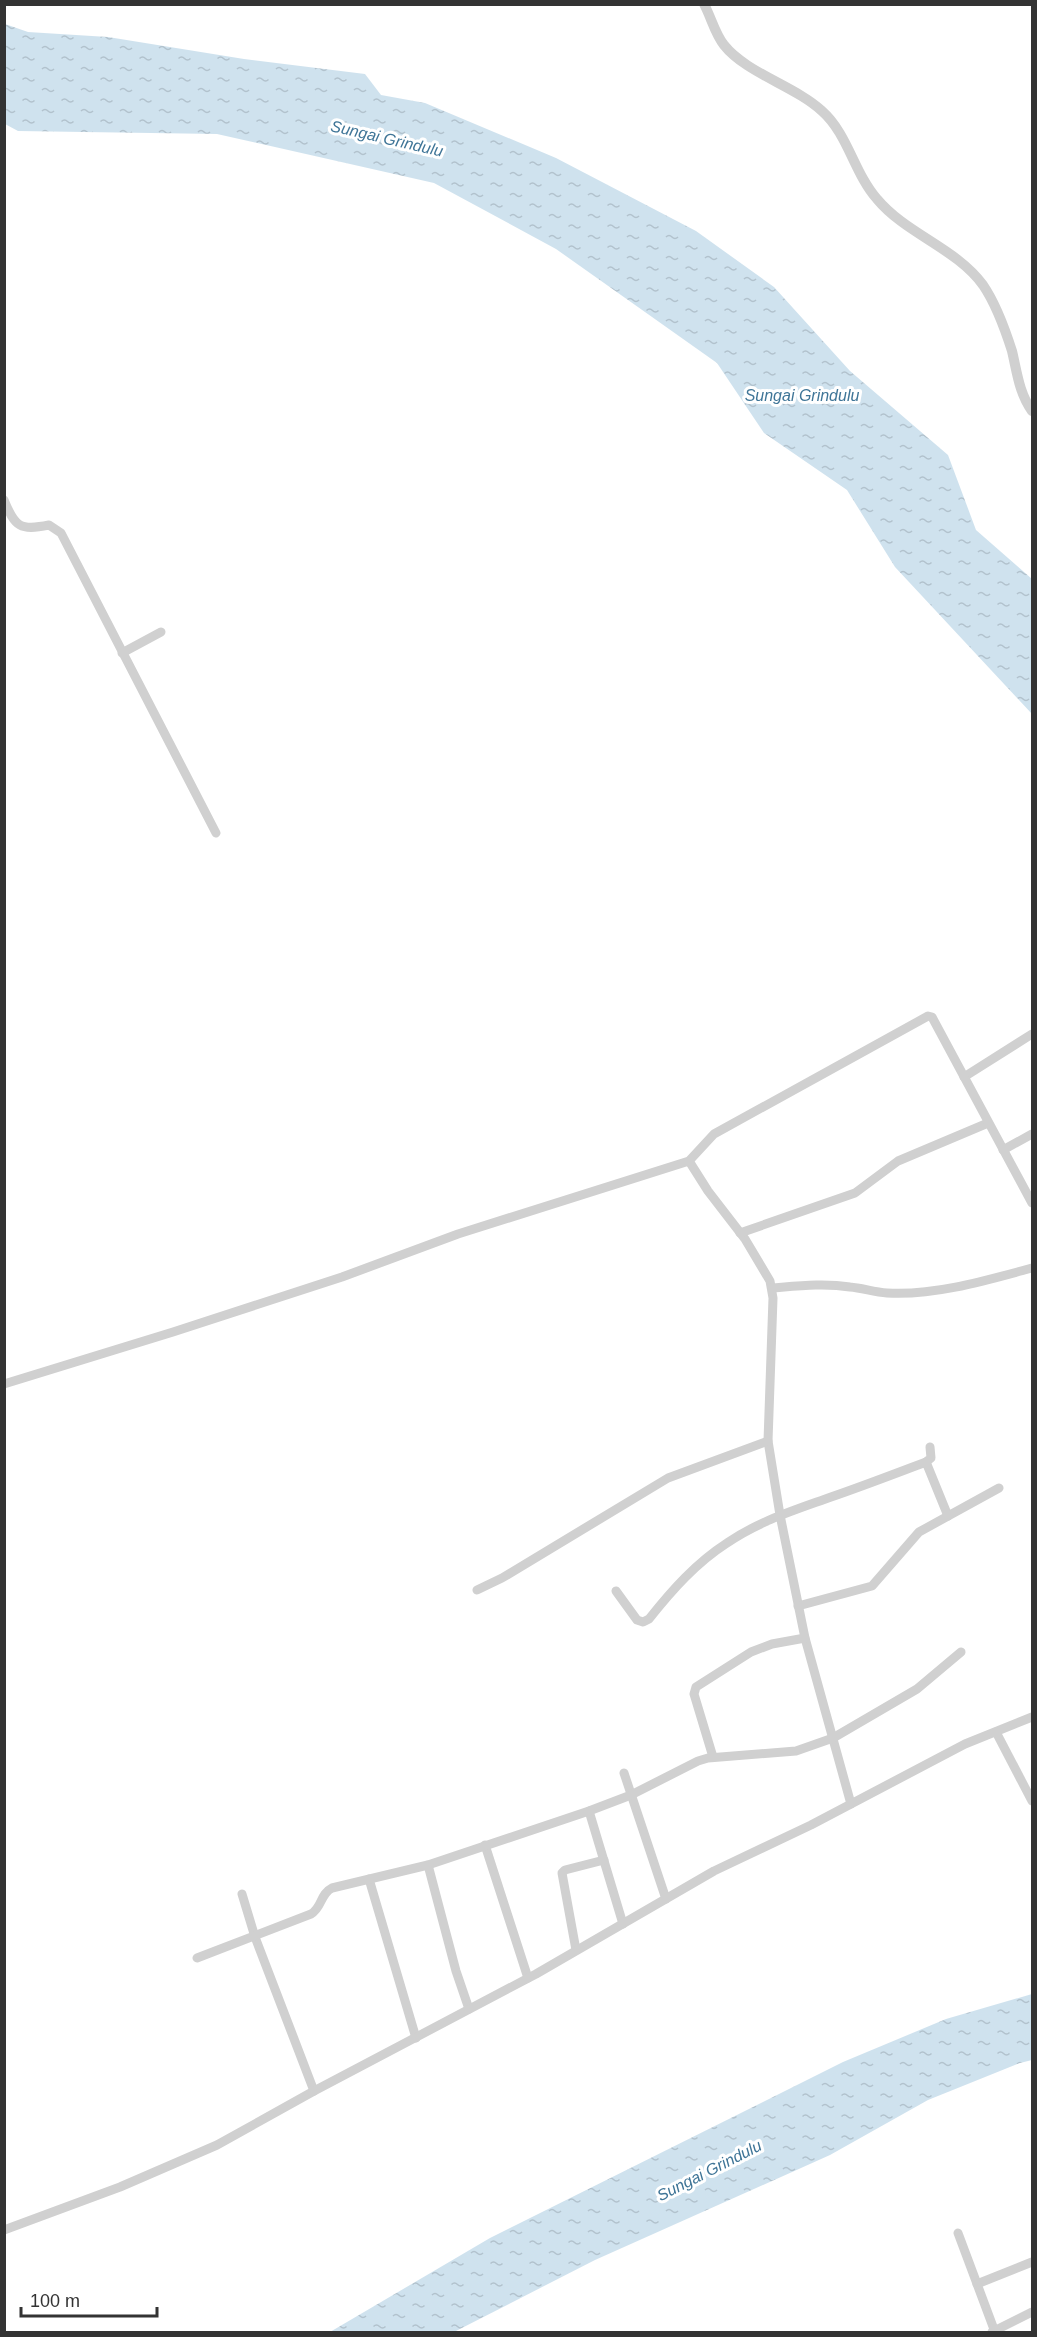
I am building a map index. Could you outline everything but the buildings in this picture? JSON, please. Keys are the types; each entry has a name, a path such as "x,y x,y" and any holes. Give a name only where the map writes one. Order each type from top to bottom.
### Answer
{"street":[{"path":"704,4 723,44 735,57 821,110 834,123 867,188 879,202 900,220 962,263 982,284 1006,332 1021,391 1032,411"},
{"path":"4,500 17,524 24,528 49,525 61,533 216,832"},
{"path":"122,652 161,632"},
{"path":"4,1384 173,1332 342,1276 469,1230 689,1161 714,1134 927,1016 932,1017 1032,1203"},
{"path":"964,1077 1032,1034"},
{"path":"740,1233 855,1193 898,1161 988,1123"},
{"path":"1003,1150 1032,1134"},
{"path":"689,1161 740,1233 772,1288 768,1441 780,1515 805,1638 851,1804"},
{"path":"772,1288 821,1285 887,1293 924,1291 975,1283 1032,1268"},
{"path":"477,1590 502,1578 668,1478 768,1441"},
{"path":"616,1591 637,1620 646,1621 675,1587 711,1554 748,1530 780,1515 926,1462 931,1458 930,1447"},
{"path":"926,1462 948,1516"},
{"path":"798,1606 872,1586 919,1532 999,1488"},
{"path":"713,1757 694,1694 696,1687 751,1652 772,1644 805,1638"},
{"path":"197,1958 255,1937 315,1911 326,1891 428,1865 589,1811 631,1795 698,1761 713,1757 796,1751 833,1738 912,1693 961,1652"},
{"path":"4,2230 120,2187 217,2145 528,1978 714,1871 851,1804 965,1744 1032,1717"},
{"path":"996,1732 1032,1801"},
{"path":"624,1773 666,1899"},
{"path":"589,1811 623,1924"},
{"path":"485,1845 528,1978"},
{"path":"576,1950 562,1873 565,1870 604,1860"},
{"path":"428,1865 456,1971 469,2009"},
{"path":"369,1879 416,2038"},
{"path":"242,1894 255,1937 314,2091"},
{"path":"958,2233 994,2332 1032,2312"},
{"path":"977,2284 1032,2262"}],"water":[{"name":"Sungai Grindulu","path":"5,24 28,32 108,37 244,59 365,74 381,95 425,103 556,158 696,231 774,287 850,371 948,455 976,530 1032,579 1032,714 895,567 847,490 764,433 717,363 556,249 434,183 217,134 18,131 5,124"},
{"name":"Sungai Grindulu","path":"1032,1994 1032,2060 928,2100 830,2155 595,2260 454,2332 330,2332 490,2238 843,2062 946,2019"}]}
